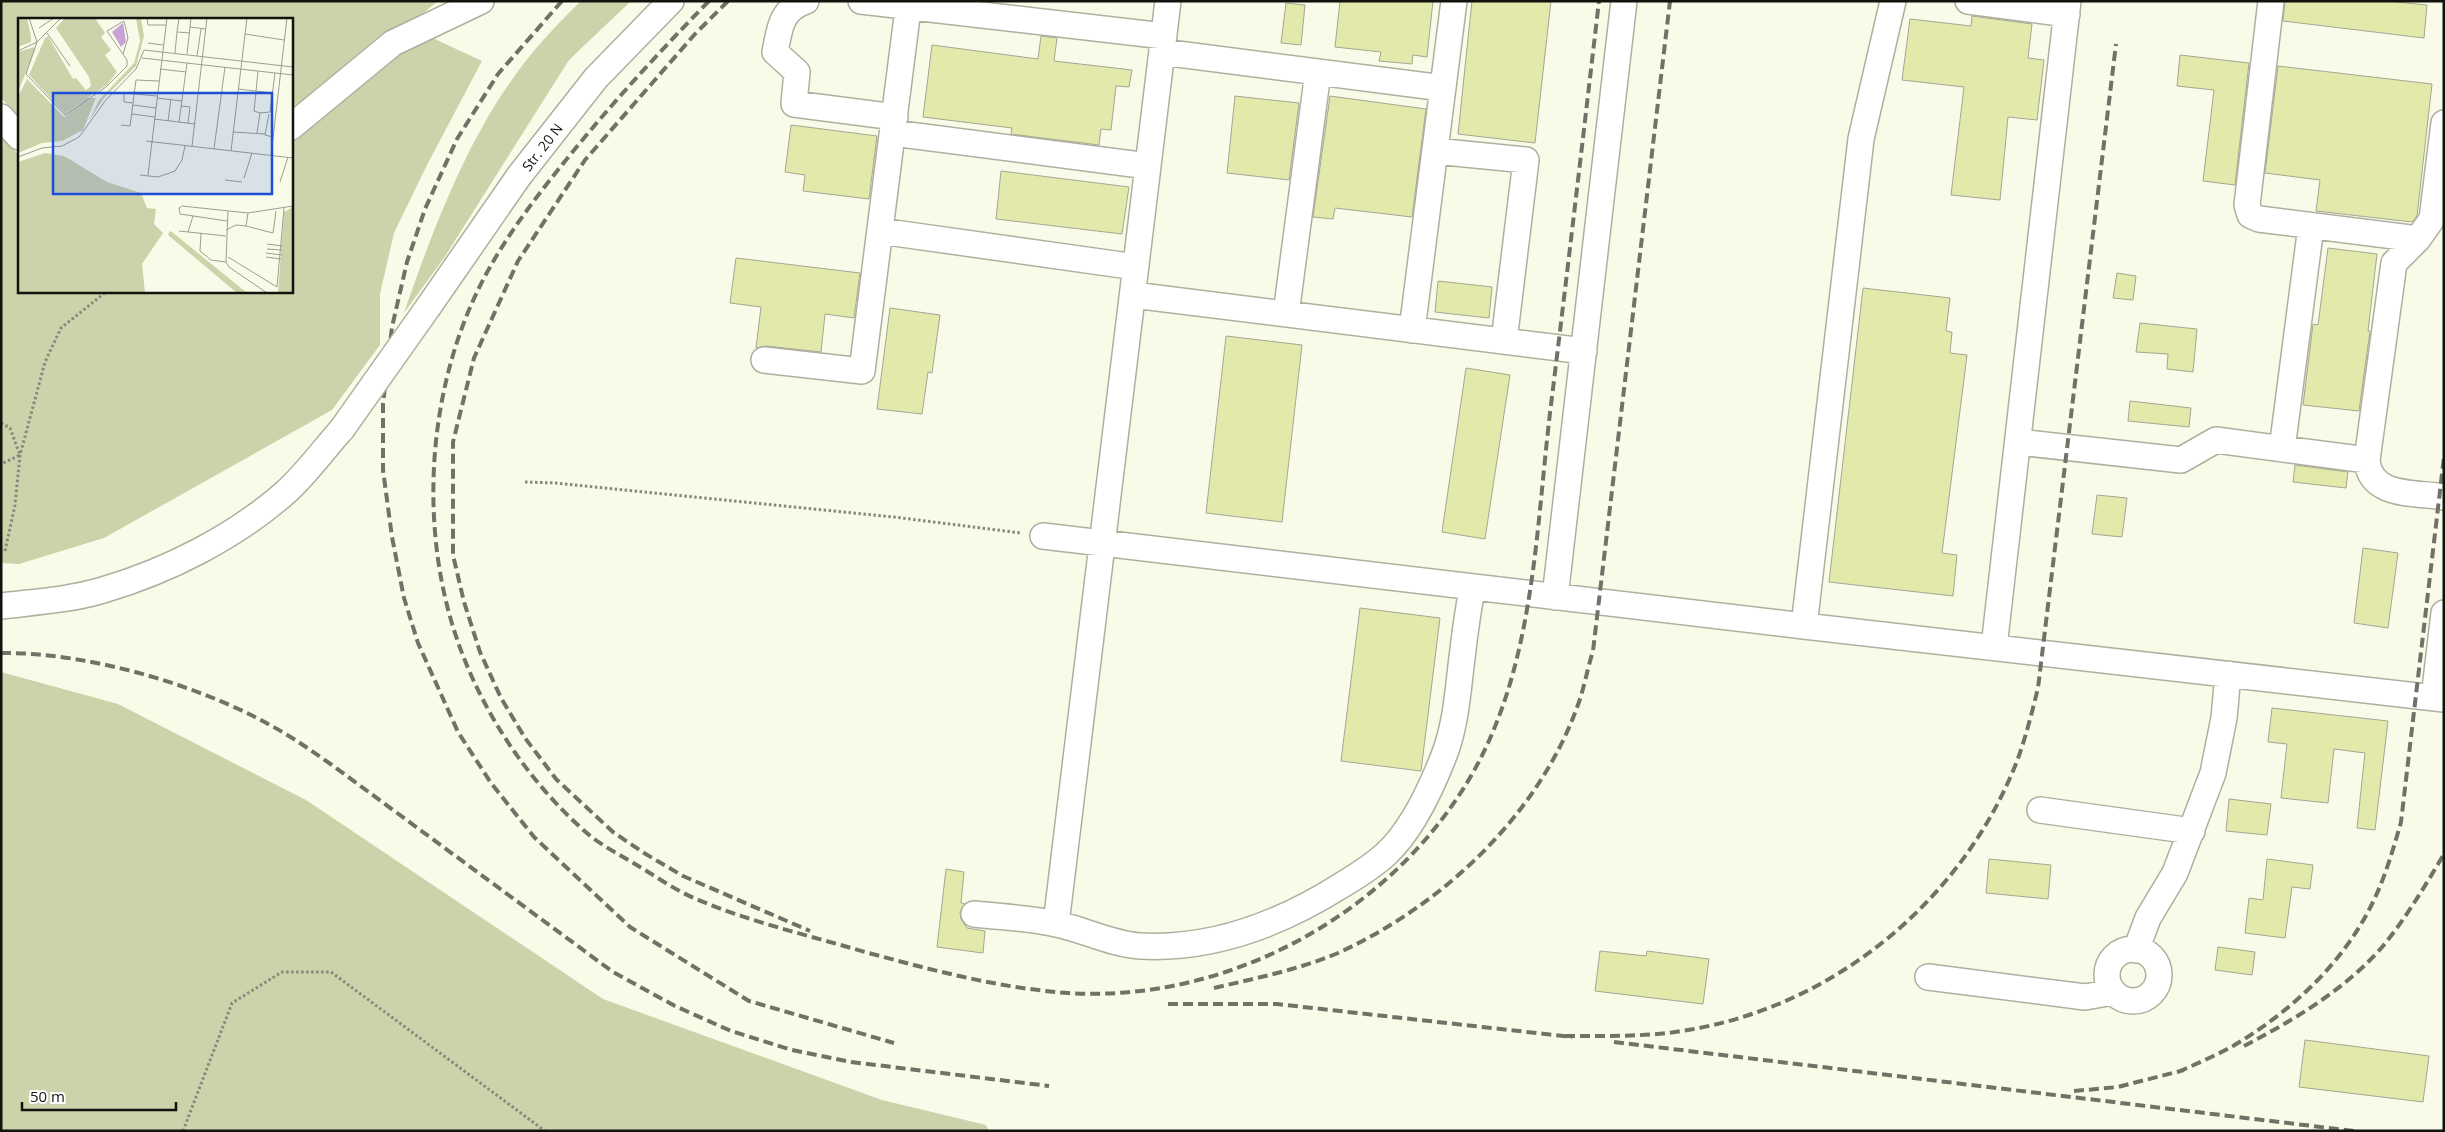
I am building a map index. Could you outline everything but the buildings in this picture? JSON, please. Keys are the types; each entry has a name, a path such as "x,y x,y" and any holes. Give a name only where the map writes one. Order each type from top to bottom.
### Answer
{"lane":[{"path":"292,126 393,43 481,1"},
{"name":"Str. 20 N","path":"1,606 58,600 102,591 167,568 236,529 287,491 342,429 519,176 590,85 671,1"},
{"path":"806,1 795,5 782,19 775,52 797,72 794,104 894,125 1148,166"},
{"path":"861,1 909,3 1163,44 1318,72 1443,88"},
{"path":"1056,924 1168,1"},
{"path":"1412,330 1454,1"},
{"path":"1555,597 1624,1"},
{"path":"1804,626 1861,139 1893,1"},
{"path":"1968,1 2068,8 1994,647"},
{"path":"2271,1 2247,205 2250,215 2259,219 2418,239"},
{"path":"764,360 862,371 909,3"},
{"path":"1286,314 1318,72"},
{"path":"1,117 18,136"},
{"path":"2444,123 2432,219 2418,239 2394,263 2367,460 2368,472 2375,483 2387,489 2444,497"},
{"path":"1435,150 1526,160 1504,341"},
{"path":"2282,449 2311,226"},
{"path":"880,231 1136,267"},
{"path":"1133,296 1584,351"},
{"path":"2018,442 2181,460 2216,440 2367,460"},
{"path":"1043,536 1804,626 2439,698 2444,613"},
{"path":"974,914 1056,924 1105,940 1139,946 1178,946 1209,942 1243,933 1299,909 1346,882 1386,854 1404,833 1444,757 1457,700 1472,587"},
{"path":"2136,950 2148,918 2175,873 2213,773 2224,718 2228,674"},
{"path":"2040,810 2192,831"},
{"path":"2136,950 2144,952 2156,963 2159,971 2156,987 2152,994 2137,1001 2120,998 2113,992 2108,984 2108,967 2119,953 2136,950"},
{"path":"1928,977 2085,998 2113,992"}],"path":[{"path":"5,551 15,505 20,455 45,362 61,328 106,292"},
{"path":"1,423 10,428 20,455"},
{"path":"1,464 20,455"},
{"path":"525,482 556,483 894,518 1043,536"},
{"path":"182,1131 232,1003 282,972 331,972 545,1131"}],"green space":[{"path":"1,1 438,1 292,121 292,18 18,18 18,116 1,98"},
{"path":"581,1 631,1 569,60 444,258 404,313 437,224 463,163 478,134 511,81 527,60"},
{"path":"424,34 482,61 427,165 394,233 380,294 380,345 332,410 104,538 19,564 1,563 1,136 18,154 18,292 292,292 292,134"},
{"path":"1,672 118,704 306,800 603,999 882,1100 986,1125 989,1131 1,1131"}],"railway":[{"path":"562,1 498,74 457,139 425,209 407,262 392,327 383,404 383,470 392,537 404,598 418,643 458,732 491,783 534,837 630,927 749,1001 894,1043"},
{"path":"709,1 620,96 532,204 486,274 460,333 447,375 434,465 437,555 446,599 458,642 468,669 495,721 528,770 547,793 593,838 671,886 715,907 779,928 865,952 940,972 991,983 1068,993 1126,992 1184,983 1241,967 1294,943 1344,912 1390,875 1431,833 1465,786 1488,743 1505,699 1528,605 1599,1"},
{"path":"728,1 695,34 585,160 518,261 474,358 453,442 453,555 464,602 480,652 501,698 525,738 556,779 613,832 644,853 683,876 810,931"},
{"path":"1214,988 1277,973 1323,959 1378,933 1416,909 1452,881 1485,850 1515,816 1541,779 1563,740 1580,699 1593,651 1670,1"},
{"path":"1565,1036 1667,1033 1736,1019 1787,1000 1836,975 1881,944 1922,907 1958,866 1988,820 2017,761 2038,688 2116,44"},
{"path":"2178,1072 2233,1046 2275,1018 2294,1002 2313,985 2346,947 2377,894 2401,822 2444,457"},
{"path":"1,653 36,654 72,659 147,675 185,687 254,716 332,765 613,972 675,1006 731,1031 792,1050 851,1062 1049,1086"},
{"path":"2244,1046 2282,1025 2336,990 2368,962 2400,924 2444,854"},
{"path":"1168,1004 1277,1004 1572,1037"},
{"path":"1614,1042 2354,1131"},
{"path":"2074,1091 2118,1087 2184,1070"}]}
